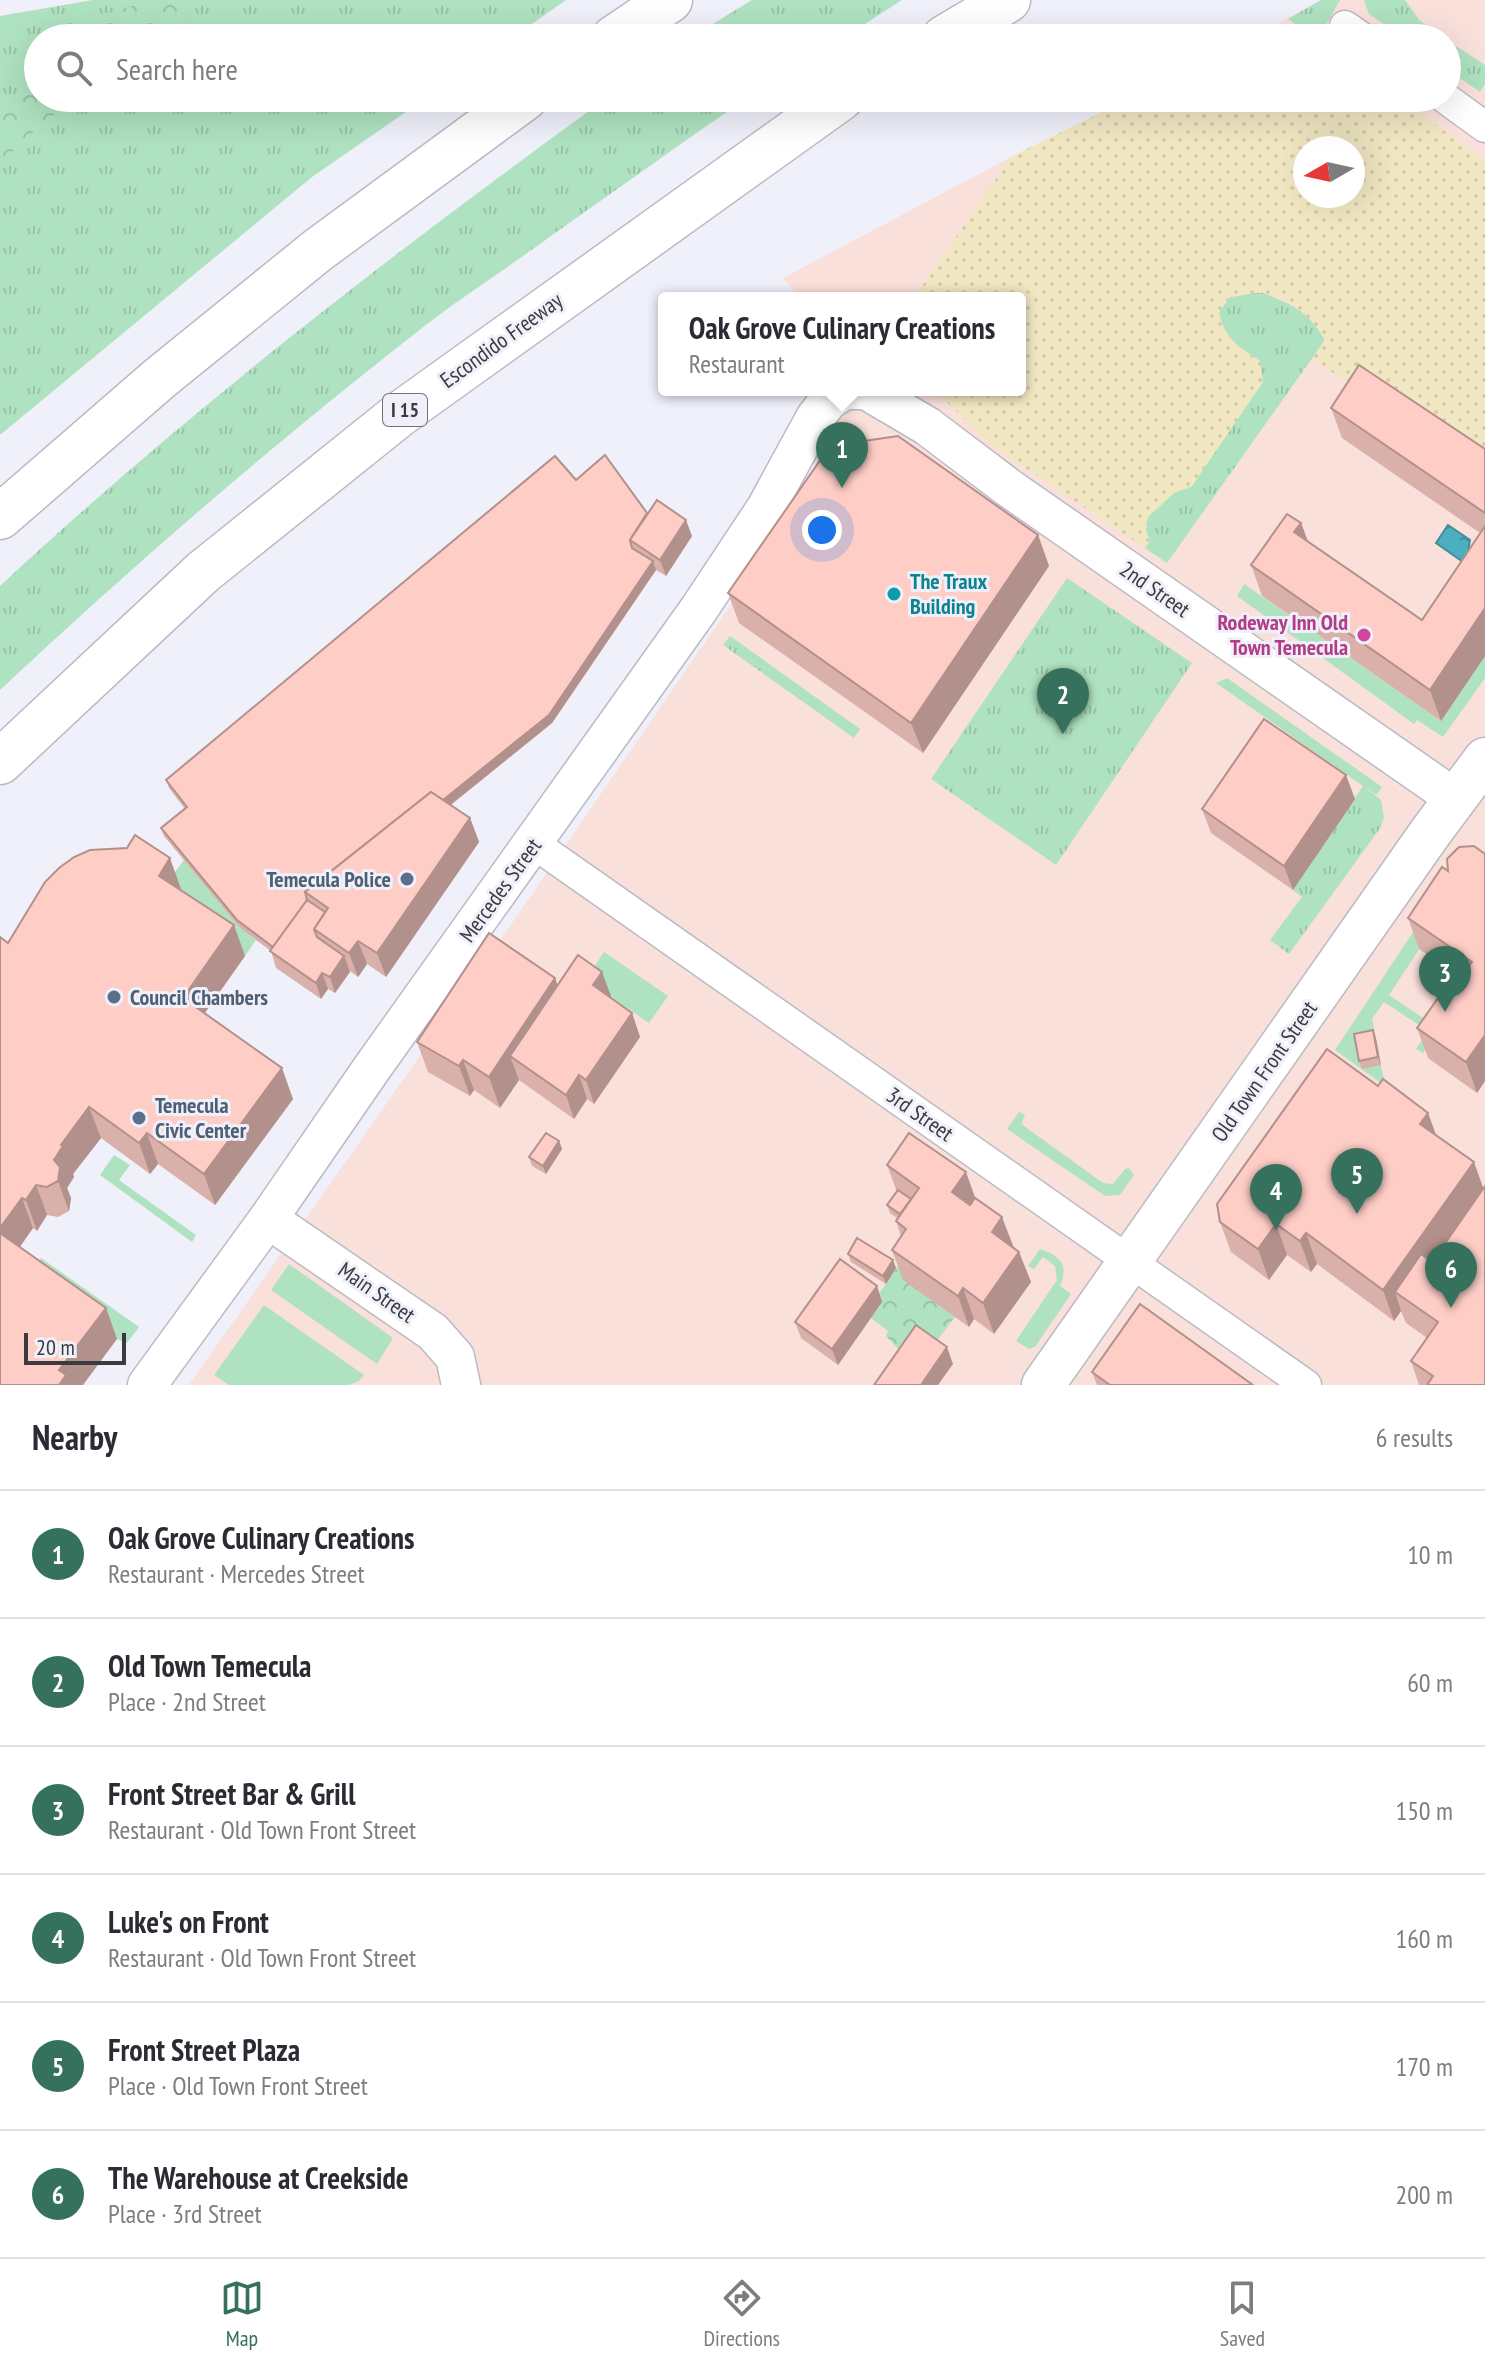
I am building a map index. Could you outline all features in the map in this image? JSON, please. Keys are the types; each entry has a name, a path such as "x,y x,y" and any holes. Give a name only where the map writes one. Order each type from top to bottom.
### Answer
{"highway":[{"path":"635,24 670,0"},
{"path":"968,24 1008,0"},
{"path":"0,517 160,378 318,250 506,112"},
{"name":"Escondido Freeway","path":"0,762 203,572 400,414 560,296 821,112"}],"main road":[{"name":"Old Town Front Street","path":"1043,1385 1485,759"}],"street":[{"path":"1461,110 1485,127"},
{"name":"Mercedes Street","path":"147,1385 699,609 766,508 815,418 828,401 837,396"},
{"name":"2nd Street","path":"876,396 927,426 1009,488 1456,799"},
{"name":"3rd Street","path":"533,843 1306,1385"},
{"name":"Main Street","path":"268,1219 433,1332 455,1357 461,1385"}],"shaded area":[{"path":"1321,0 1485,0 1485,1385 189,1385 464,993 820,475 827,396 1026,396 1026,292 795,292 783,278 1102,112 1461,112 1461,24 1277,24"}],"green space":[{"path":"93,0 566,0 532,24 24,24 24,112 406,112 312,177 0,435 0,16"},
{"path":"147,0 197,0 188,24 67,24 85,15 115,12"},
{"path":"752,0 902,0 865,24 713,24"},
{"path":"1321,0 1340,0 1327,24 1295,24 1288,19"},
{"path":"1364,0 1405,0 1425,24 1383,24 1369,14"},
{"path":"1461,49 1485,65 1485,84 1480,92 1461,79"},
{"path":"24,97 24,112 58,112 0,164 0,106"},
{"path":"588,112 727,112 448,308 367,371 207,504 0,690 0,586 145,456 450,213"},
{"path":"1261,292 1305,315 1325,340 1167,563 1145,548 1150,541 1146,531 1147,517 1174,493 1192,486 1260,361 1228,335 1219,312 1230,297"},
{"path":"1067,578 1192,663 1056,865 931,779"},
{"path":"1244,584 1441,721 1485,656 1485,678 1443,737 1417,720 1414,724 1237,596"},
{"path":"730,636 860,729 854,738 723,645"},
{"path":"1227,678 1382,787 1376,795 1216,683"},
{"path":"1363,786 1381,800 1384,817 1381,827 1289,954 1270,940 1302,897 1293,890"},
{"path":"184,860 240,928 256,940 245,956 169,880"},
{"path":"1441,890 1453,898 1389,995 1439,1029 1423,1053 1416,1049 1428,1031 1384,1002 1372,1019 1385,1086 1335,1050"},
{"path":"604,952 668,996 649,1023 586,979"},
{"path":"1019,1112 1025,1115 1024,1126 1103,1183 1113,1184 1125,1169 1129,1168 1134,1175 1120,1195 1105,1196 1007,1129"},
{"path":"114,1155 130,1165 119,1180 196,1235 192,1242 100,1175"},
{"path":"1040,1249 1061,1262 1064,1272 1060,1286 1071,1294 1035,1347 1029,1349 1016,1341 1057,1280 1055,1266 1043,1257 1034,1269 1028,1266"},
{"path":"41,1258 139,1327 127,1343 28,1275"},
{"path":"902,1260 955,1317 936,1342 904,1351 886,1336 888,1331 871,1318 882,1302 876,1298"},
{"path":"289,1264 393,1338 377,1364 271,1290"},
{"path":"264,1305 364,1375 349,1385 229,1385 214,1375"}],"sand":[{"path":"1102,112 1418,112 1485,160 1485,473 1312,359 1325,339 1307,316 1291,304 1259,293 1230,297 1219,312 1224,329 1233,341 1260,361 1263,382 1192,486 1174,493 1148,517 1146,531 1150,541 1145,548 993,446 940,396 1026,396 1026,292 918,292 1011,157"}],"water":[{"path":"1448,525 1470,540 1466,564 1436,543"}],"building":[{"path":"1359,365 1485,449 1485,513 1331,408"},
{"name":"The Traux Building","path":"898,436 1038,535 911,723 728,593 830,446"},
{"path":"605,455 647,513 630,540 632,548 653,561 549,715 443,800 431,792 305,892 307,900 273,947 237,920 161,828 187,807 166,780 555,456 576,480"},
{"path":"657,500 686,520 660,560 630,540"},
{"path":"1287,514 1301,523 1294,532 1422,620 1485,526 1485,608 1430,690 1251,565"},
{"path":"1264,719 1346,775 1284,866 1202,809"},
{"name":"Temecula Police","path":"431,792 470,818 377,953 358,941 349,953 314,929 328,908 305,892"},
{"name":"Temecula Civic Center","path":"135,835 170,858 159,876 234,925 183,998 282,1068 204,1174 147,1133 139,1143 89,1107 61,1145 54,1160 60,1167 58,1181 47,1187 36,1185 0,1228 0,937 8,943 45,882 59,868 90,850 127,848"},
{"path":"1474,846 1485,854 1485,1035 1466,1062 1417,1028 1438,998 1444,1002 1472,962 1408,918 1442,867 1448,871 1447,859 1459,847"},
{"path":"307,900 325,912 314,929 317,937 344,956 330,977 322,973 316,983 270,951"},
{"path":"489,933 555,978 489,1077 463,1060 459,1066 417,1042"},
{"path":"578,955 602,972 593,985 632,1013 586,1080 579,1075 566,1095 510,1056"},
{"path":"1373,1030 1378,1057 1359,1061 1354,1034"},
{"path":"1327,1049 1378,1086 1383,1079 1428,1113 1420,1124 1474,1162 1383,1290 1306,1233 1300,1241 1276,1224 1258,1249 1220,1222 1217,1204"},
{"path":"546,1133 559,1141 543,1166 529,1157"},
{"path":"909,1133 966,1172 952,1192 970,1205 975,1198 1002,1217 992,1232 1019,1252 983,1303 963,1288 958,1296 892,1250 906,1229 896,1221 919,1188 887,1165"},
{"path":"1485,1186 1485,1385 1427,1385 1433,1376 1411,1361 1438,1322 1395,1292 1421,1254 1432,1262"},
{"path":"898,1190 911,1199 900,1214 887,1205"},
{"path":"0,1233 106,1308 59,1370 66,1375 59,1385 0,1385"},
{"path":"857,1238 893,1260 883,1276 848,1254"},
{"path":"840,1259 877,1286 832,1349 795,1322"},
{"path":"1140,1304 1253,1385 1110,1385 1092,1372"},
{"path":"916,1325 947,1347 921,1385 874,1385"}],"place":[{"name":"Oak Grove Culinary Creations","path":"842,488"},
{"name":"The Traux Building","path":"894,594"},
{"name":"Rodeway Inn Old Town Temecula","path":"1364,635"},
{"name":"Old Town Temecula","path":"1063,734"},
{"name":"Temecula Police","path":"407,879"},
{"name":"Council Chambers","path":"114,997"},
{"name":"Front Street Bar & Grill","path":"1445,1012"},
{"name":"Temecula Civic Center","path":"139,1118"},
{"name":"Front Street Plaza","path":"1357,1214"},
{"name":"Luke's on Front","path":"1276,1230"},
{"name":"The Warehouse at Creekside","path":"1451,1308"}]}
